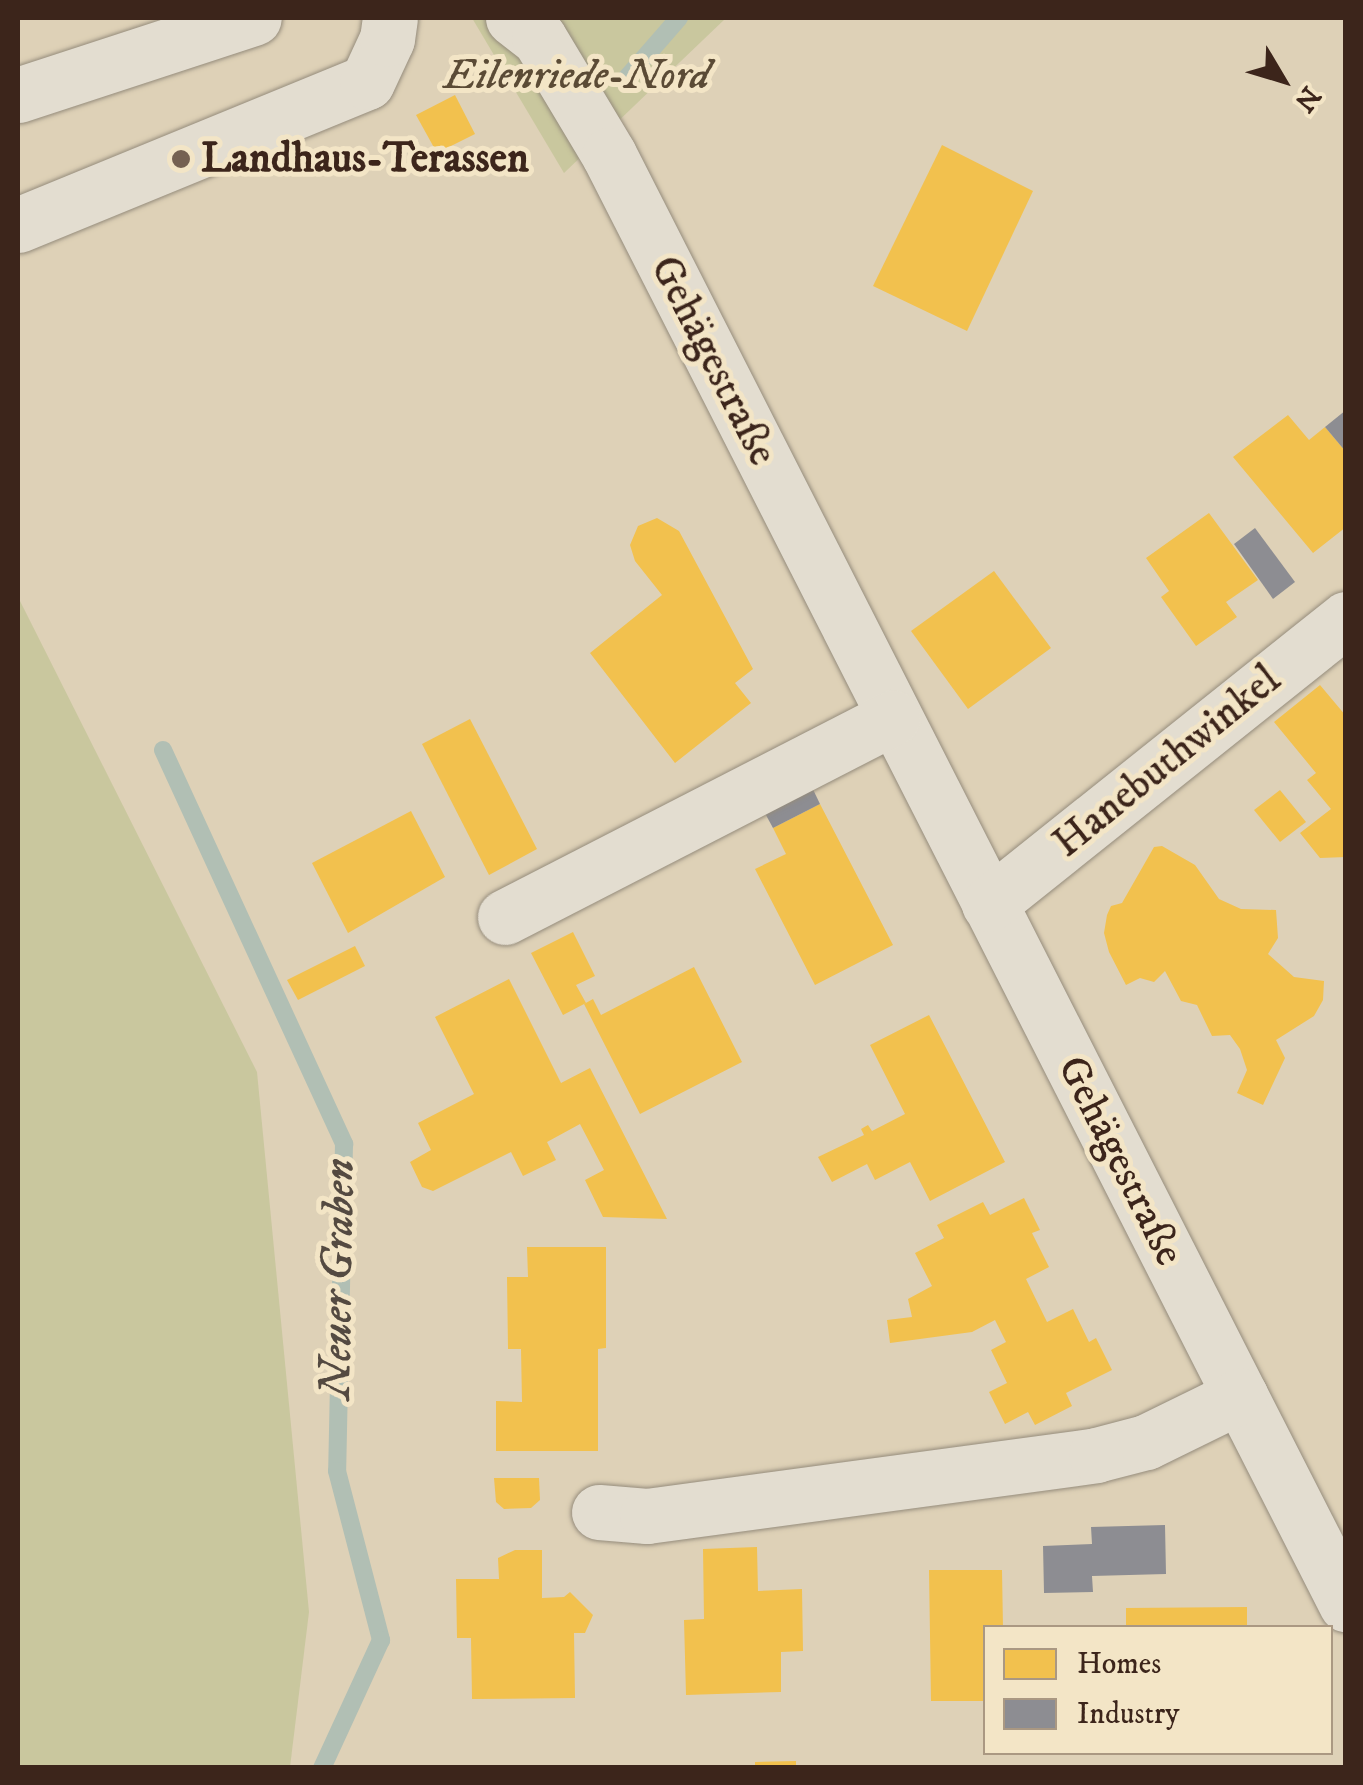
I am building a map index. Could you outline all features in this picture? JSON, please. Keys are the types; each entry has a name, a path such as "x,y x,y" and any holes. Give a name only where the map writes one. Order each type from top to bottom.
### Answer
{"street":[{"path":"19,87 254,18"},
{"path":"18,225 367,82 387,39 390,18"},
{"name":"Gehägestraße","path":"513,18 540,38 609,155 1346,1604"},
{"name":"Hanebuthwinkel","path":"989,904 1346,620"},
{"path":"505,917 893,718"},
{"path":"598,1512 647,1516 1096,1455 1146,1442 1240,1396"}],"green space":[{"name":"Eilenriede-Nord","path":"472,18 726,18 564,173"},
{"path":"18,597 257,1072 309,1612 290,1767 18,1767"}],"building: Homes":[{"path":"455,95 475,134 437,153 416,115"},
{"path":"942,145 1033,191 967,331 873,286"},
{"path":"1288,415 1309,440 1325,427 1346,452 1346,527 1313,553 1233,457"},
{"path":"1209,513 1258,580 1226,602 1237,617 1196,646 1161,597 1169,591 1146,558"},
{"path":"657,518 679,531 753,669 735,683 751,703 675,763 590,653 662,595 635,561 630,545 638,526"},
{"path":"994,571 1051,648 968,709 911,631"},
{"path":"1320,685 1346,716 1346,857 1320,858 1300,833 1331,809 1307,780 1316,773 1274,722"},
{"path":"470,719 537,849 489,875 422,744"},
{"path":"1280,790 1306,822 1280,842 1254,810"},
{"path":"820,804 893,945 815,985 755,869 786,854 773,828"},
{"path":"411,811 445,877 348,933 312,863"},
{"path":"1162,846 1195,865 1219,899 1241,909 1276,910 1278,938 1268,954 1294,977 1324,981 1323,1000 1314,1016 1276,1040 1285,1058 1263,1105 1237,1093 1247,1070 1230,1035 1212,1036 1197,1005 1181,1001 1165,971 1154,982 1140,978 1126,985 1109,952 1104,933 1111,906 1122,903 1154,847"},
{"path":"573,932 595,976 576,985 586,1003 563,1015 531,953"},
{"path":"355,946 365,966 298,1000 287,980"},
{"path":"694,967 742,1062 640,1114 584,1004 593,999 601,1015"},
{"path":"509,979 561,1083 590,1068 667,1219 603,1217 585,1180 604,1170 580,1124 547,1142 556,1160 523,1176 511,1152 433,1191 422,1187 410,1162 431,1150 418,1123 474,1094 435,1017"},
{"path":"929,1015 1005,1162 930,1201 910,1162 875,1180 867,1164 832,1182 818,1157 864,1135 861,1129 868,1125 872,1131 905,1114 870,1045"},
{"path":"1024,1198 1040,1230 1032,1233 1049,1267 1026,1279 1047,1322 1073,1309 1089,1342 1096,1338 1112,1370 1066,1393 1072,1406 1035,1425 1028,1412 1005,1424 989,1392 1007,1383 991,1350 1006,1342 995,1320 972,1332 890,1343 887,1320 912,1317 908,1299 932,1286 915,1253 944,1238 937,1225 983,1202 990,1215"},
{"path":"527,1247 606,1247 606,1348 598,1349 598,1451 496,1451 496,1401 522,1402 521,1349 508,1349 507,1277 528,1277"},
{"path":"494,1478 539,1478 540,1500 531,1508 504,1509 496,1502"},
{"path":"757,1547 758,1591 802,1589 803,1651 781,1652 781,1692 686,1695 684,1620 704,1619 703,1549"},
{"path":"515,1550 542,1550 542,1598 564,1597 570,1592 593,1615 585,1633 574,1633 575,1698 472,1699 471,1638 457,1638 456,1579 499,1579 498,1558"},
{"path":"929,1570 1002,1570 1003,1625 983,1625 983,1701 931,1701"},
{"path":"1247,1607 1247,1625 1126,1625 1126,1608"},
{"path":"796,1761 796,1768 755,1768 755,1762"}],"building: Industry":[{"path":"1346,410 1346,452 1325,427"},
{"path":"1255,528 1295,582 1273,599 1234,544"},
{"path":"808,779 820,804 773,828 760,804"},
{"path":"1165,1525 1166,1574 1092,1576 1093,1592 1044,1593 1043,1546 1092,1544 1091,1527"}],"waterway":[{"name":"Neuer Graben","path":"624,81 679,18"},
{"name":"Neuer Graben","path":"163,750 344,1144 337,1471 381,1640 322,1768"}],"place":[{"name":"Landhaus-Terassen","path":"181,159"}]}
